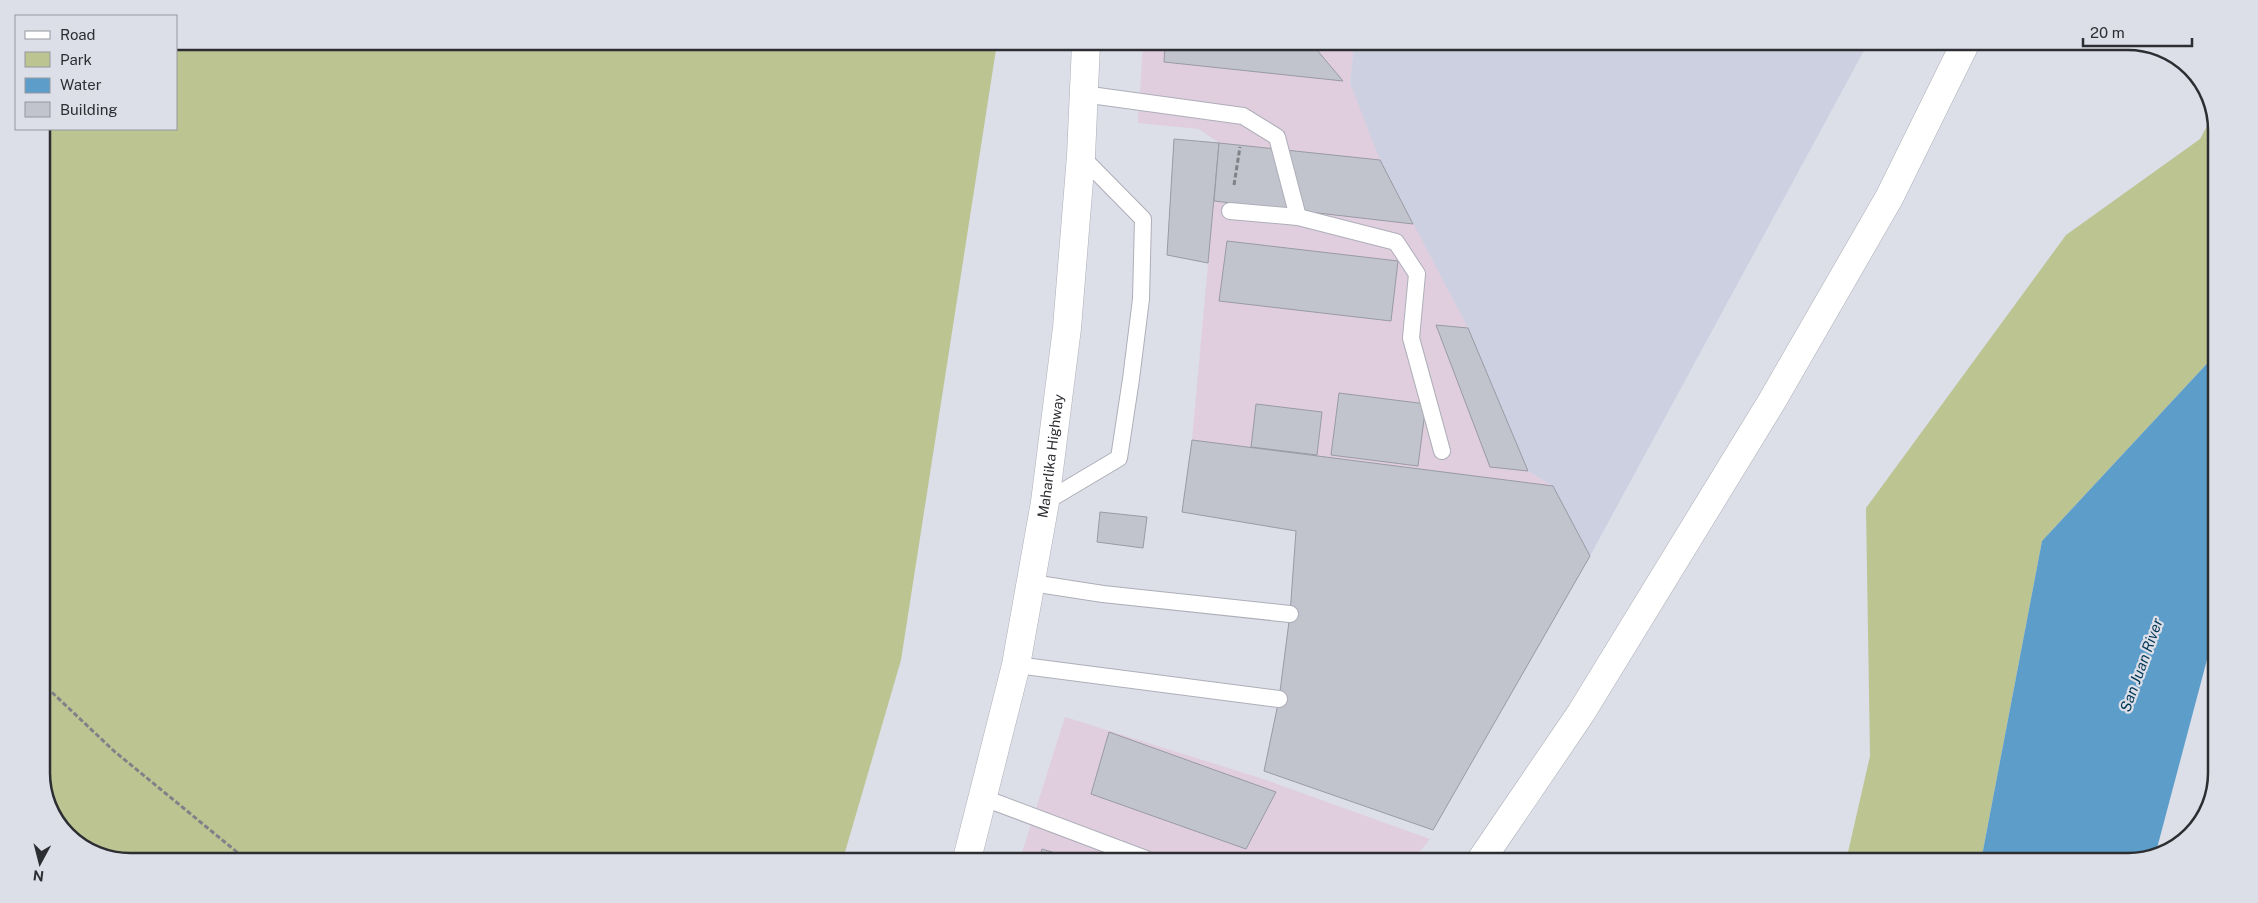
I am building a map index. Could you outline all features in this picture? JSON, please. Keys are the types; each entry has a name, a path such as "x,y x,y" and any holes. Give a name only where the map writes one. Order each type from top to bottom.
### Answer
{"main road":[{"name":"Maharlika Highway","path":"969,853 1016,665 1045,502 1067,328 1081,156 1086,50"},
{"path":"1486,853 1581,714 1772,402 1889,198 1962,50"}],"lane":[{"path":"1083,94 1243,116 1277,137 1298,217"},
{"path":"1045,502 1119,458 1140,299 1143,220 1081,156"},
{"path":"1230,211 1298,217 1396,242 1417,274 1411,338 1442,451"},
{"path":"1032,582 1103,594 1290,614"},
{"path":"1016,665 1279,699"},
{"path":"984,798 1130,853"}],"path":[{"path":"1230,211 1243,116"},
{"path":"50,690 114,751 238,853"}],"shaded area":[{"path":"1143,50 1353,50 1350,83 1468,328 1528,471 1553,486 1192,440 1219,143 1199,129 1138,123"},
{"path":"1353,50 1864,50 1590,556 1553,486 1528,471 1468,328 1380,160 1350,83"},
{"path":"1065,717 1260,778 1430,839 1419,853 1022,853"}],"green space":[{"path":"178,50 996,50 901,660 845,853 130,853 104,849 90,842 67,822 61,813 56,803 50,778 50,130 178,130"},
{"path":"2208,124 2208,363 2042,541 1983,853 1848,853 1870,756 1866,508 2066,235 2200,139"}],"water":[{"name":"San Juan River","path":"2208,363 2208,656 2157,847 2154,849 2128,853 1983,853 2042,541"}],"building":[{"path":"1165,50 1317,50 1343,81 1164,62"},
{"path":"1174,139 1219,143 1208,263 1167,255"},
{"path":"1219,143 1380,160 1413,224 1214,201"},
{"path":"1227,241 1398,261 1391,321 1219,301"},
{"path":"1436,325 1468,328 1528,471 1490,467"},
{"path":"1339,393 1426,404 1418,466 1331,455"},
{"path":"1256,404 1322,412 1317,455 1251,447"},
{"path":"1192,440 1553,486 1590,556 1433,830 1264,771 1279,699 1290,614 1296,531 1182,512"},
{"path":"1100,512 1147,517 1143,548 1097,542"},
{"path":"1109,732 1276,792 1246,849 1091,794"},
{"path":"1042,849 1055,853 1041,853"}]}
